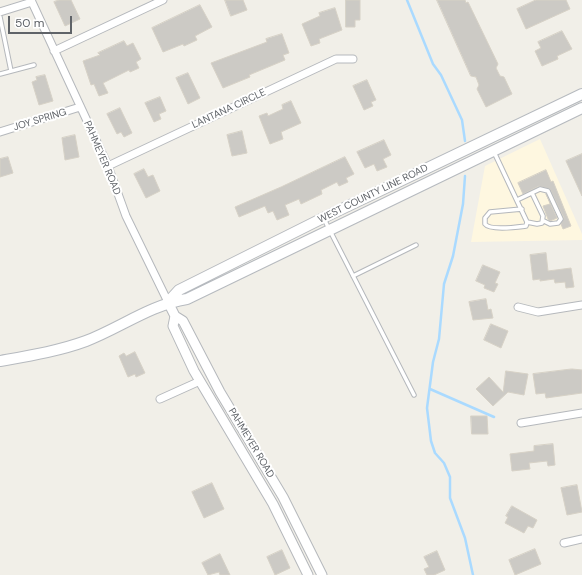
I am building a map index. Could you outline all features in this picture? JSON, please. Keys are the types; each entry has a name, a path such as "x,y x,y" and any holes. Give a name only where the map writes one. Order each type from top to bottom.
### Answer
{"main road":[{"name":"WEST COUNTY LINE ROAD","path":"168,302 179,290 323,218 581,96"},
{"name":"WEST COUNTY LINE ROAD","path":"0,361 25,357 86,341 168,302 187,299 582,108"},
{"path":"488,140 493,151"}],"street":[{"path":"54,51 163,0"},
{"path":"0,12 32,1"},
{"name":"PAHMEYER ROAD","path":"32,1 108,166 126,216 175,316 183,321 217,386 284,497 322,575"},
{"name":"LANTANA CIRCLE","path":"108,166 336,59 353,59"},
{"name":"JOY SPRING","path":"0,132 80,107"},
{"path":"518,307 538,312 582,305"},
{"name":"PAHMEYER ROAD","path":"175,316 173,326 200,381 273,504 308,575"},
{"path":"160,399 200,381"},
{"path":"521,423 582,413"},
{"path":"564,543 582,539"}],"lane":[{"path":"0,17 11,71"},
{"path":"0,74 34,65"},
{"path":"493,151 527,222"},
{"path":"517,200 540,189 548,190 561,219 558,223 553,224 544,221 537,224 527,222"},
{"path":"532,193 544,221"},
{"path":"522,209 490,212 484,218 485,224 490,228 521,227 526,226 527,222"},
{"path":"323,218 414,394"},
{"path":"353,276 416,245"}],"shaded area":[{"path":"540,139 582,234 582,240 471,242 485,166"}],"building":[{"path":"59,0 71,0 80,19 65,26 54,2"},
{"path":"225,0 243,0 247,10 231,16"},
{"path":"346,0 360,0 360,20 355,20 355,27 346,27"},
{"path":"437,0 465,0 466,3 468,2 498,64 496,68 500,76 504,77 512,94 486,107 477,89 479,85 476,77 471,76"},
{"path":"536,0 566,0 570,9 526,29 517,9"},
{"path":"200,5 212,27 195,36 197,40 184,46 183,44 163,52 152,28"},
{"path":"335,8 342,30 319,39 320,43 311,46 302,24 320,16 319,13"},
{"path":"562,31 572,49 557,56 558,59 542,66 535,51 541,48 538,42"},
{"path":"282,34 289,53 283,55 285,60 223,88 211,63 267,42 266,39"},
{"path":"124,41 127,46 133,43 141,59 136,62 139,68 130,72 129,70 103,83 108,93 99,96 94,84 91,85 83,61 100,55 98,53"},
{"path":"188,73 200,98 188,104 176,78"},
{"path":"45,75 53,101 39,105 32,82 37,80 36,77"},
{"path":"367,80 376,100 371,102 373,106 364,110 353,86"},
{"path":"160,97 166,111 159,114 161,119 154,122 145,103"},
{"path":"291,101 301,123 281,132 283,139 270,144 259,116 267,113 268,116 283,109 282,105"},
{"path":"120,108 132,133 124,137 121,132 117,134 107,114"},
{"path":"242,131 247,153 232,156 227,135"},
{"path":"75,135 79,157 65,160 62,138"},
{"path":"384,140 391,155 383,159 387,167 377,171 374,164 365,168 357,152"},
{"path":"582,154 582,196 566,161"},
{"path":"8,157 13,173 0,177 0,159"},
{"path":"345,157 354,174 346,178 348,182 339,186 337,182 321,190 322,194 301,204 299,199 285,205 289,215 277,220 273,211 268,213 265,206 239,217 235,207"},
{"path":"144,169 148,177 153,175 160,191 146,198 134,174"},
{"path":"546,170 551,182 553,181 571,226 563,229 561,224 564,218 550,189 539,186 523,194 518,183"},
{"path":"546,194 557,218 550,221 543,206 550,204"},
{"path":"546,253 548,271 571,268 574,287 566,288 565,282 555,283 554,279 540,281 540,279 533,280 530,255"},
{"path":"483,265 500,272 495,283 498,284 494,292 484,288 485,285 476,281"},
{"path":"486,299 488,310 491,309 493,318 473,320 469,302"},
{"path":"491,324 508,331 501,348 484,340"},
{"path":"135,352 145,373 136,377 135,374 128,377 119,356 124,353 126,356"},
{"path":"572,369 582,370 582,393 546,398 545,393 536,394 533,374"},
{"path":"506,371 528,374 524,395 508,392 493,406 476,389 489,377 503,392"},
{"path":"471,416 487,416 488,434 472,434"},
{"path":"553,444 555,465 548,466 547,461 529,463 530,469 512,471 510,454 534,451 534,446"},
{"path":"212,483 224,509 204,518 192,492"},
{"path":"577,485 582,512 567,515 561,488"},
{"path":"512,506 537,520 533,528 528,526 524,533 505,523 508,517 506,516"},
{"path":"535,549 541,564 515,575 509,560"},
{"path":"282,550 290,568 275,575 267,557"},
{"path":"437,551 445,570 434,575 427,575 424,569 429,567 424,557"},
{"path":"220,554 230,575 220,575 219,572 208,575 202,563"}],"waterway":[{"path":"407,0 433,64 441,75 462,120 465,141"},
{"path":"465,176 463,204 453,256 444,284 439,339 433,362 427,408 431,441 435,453 444,463 450,477 450,498 465,538 473,575"},
{"path":"430,389 494,417"}]}
